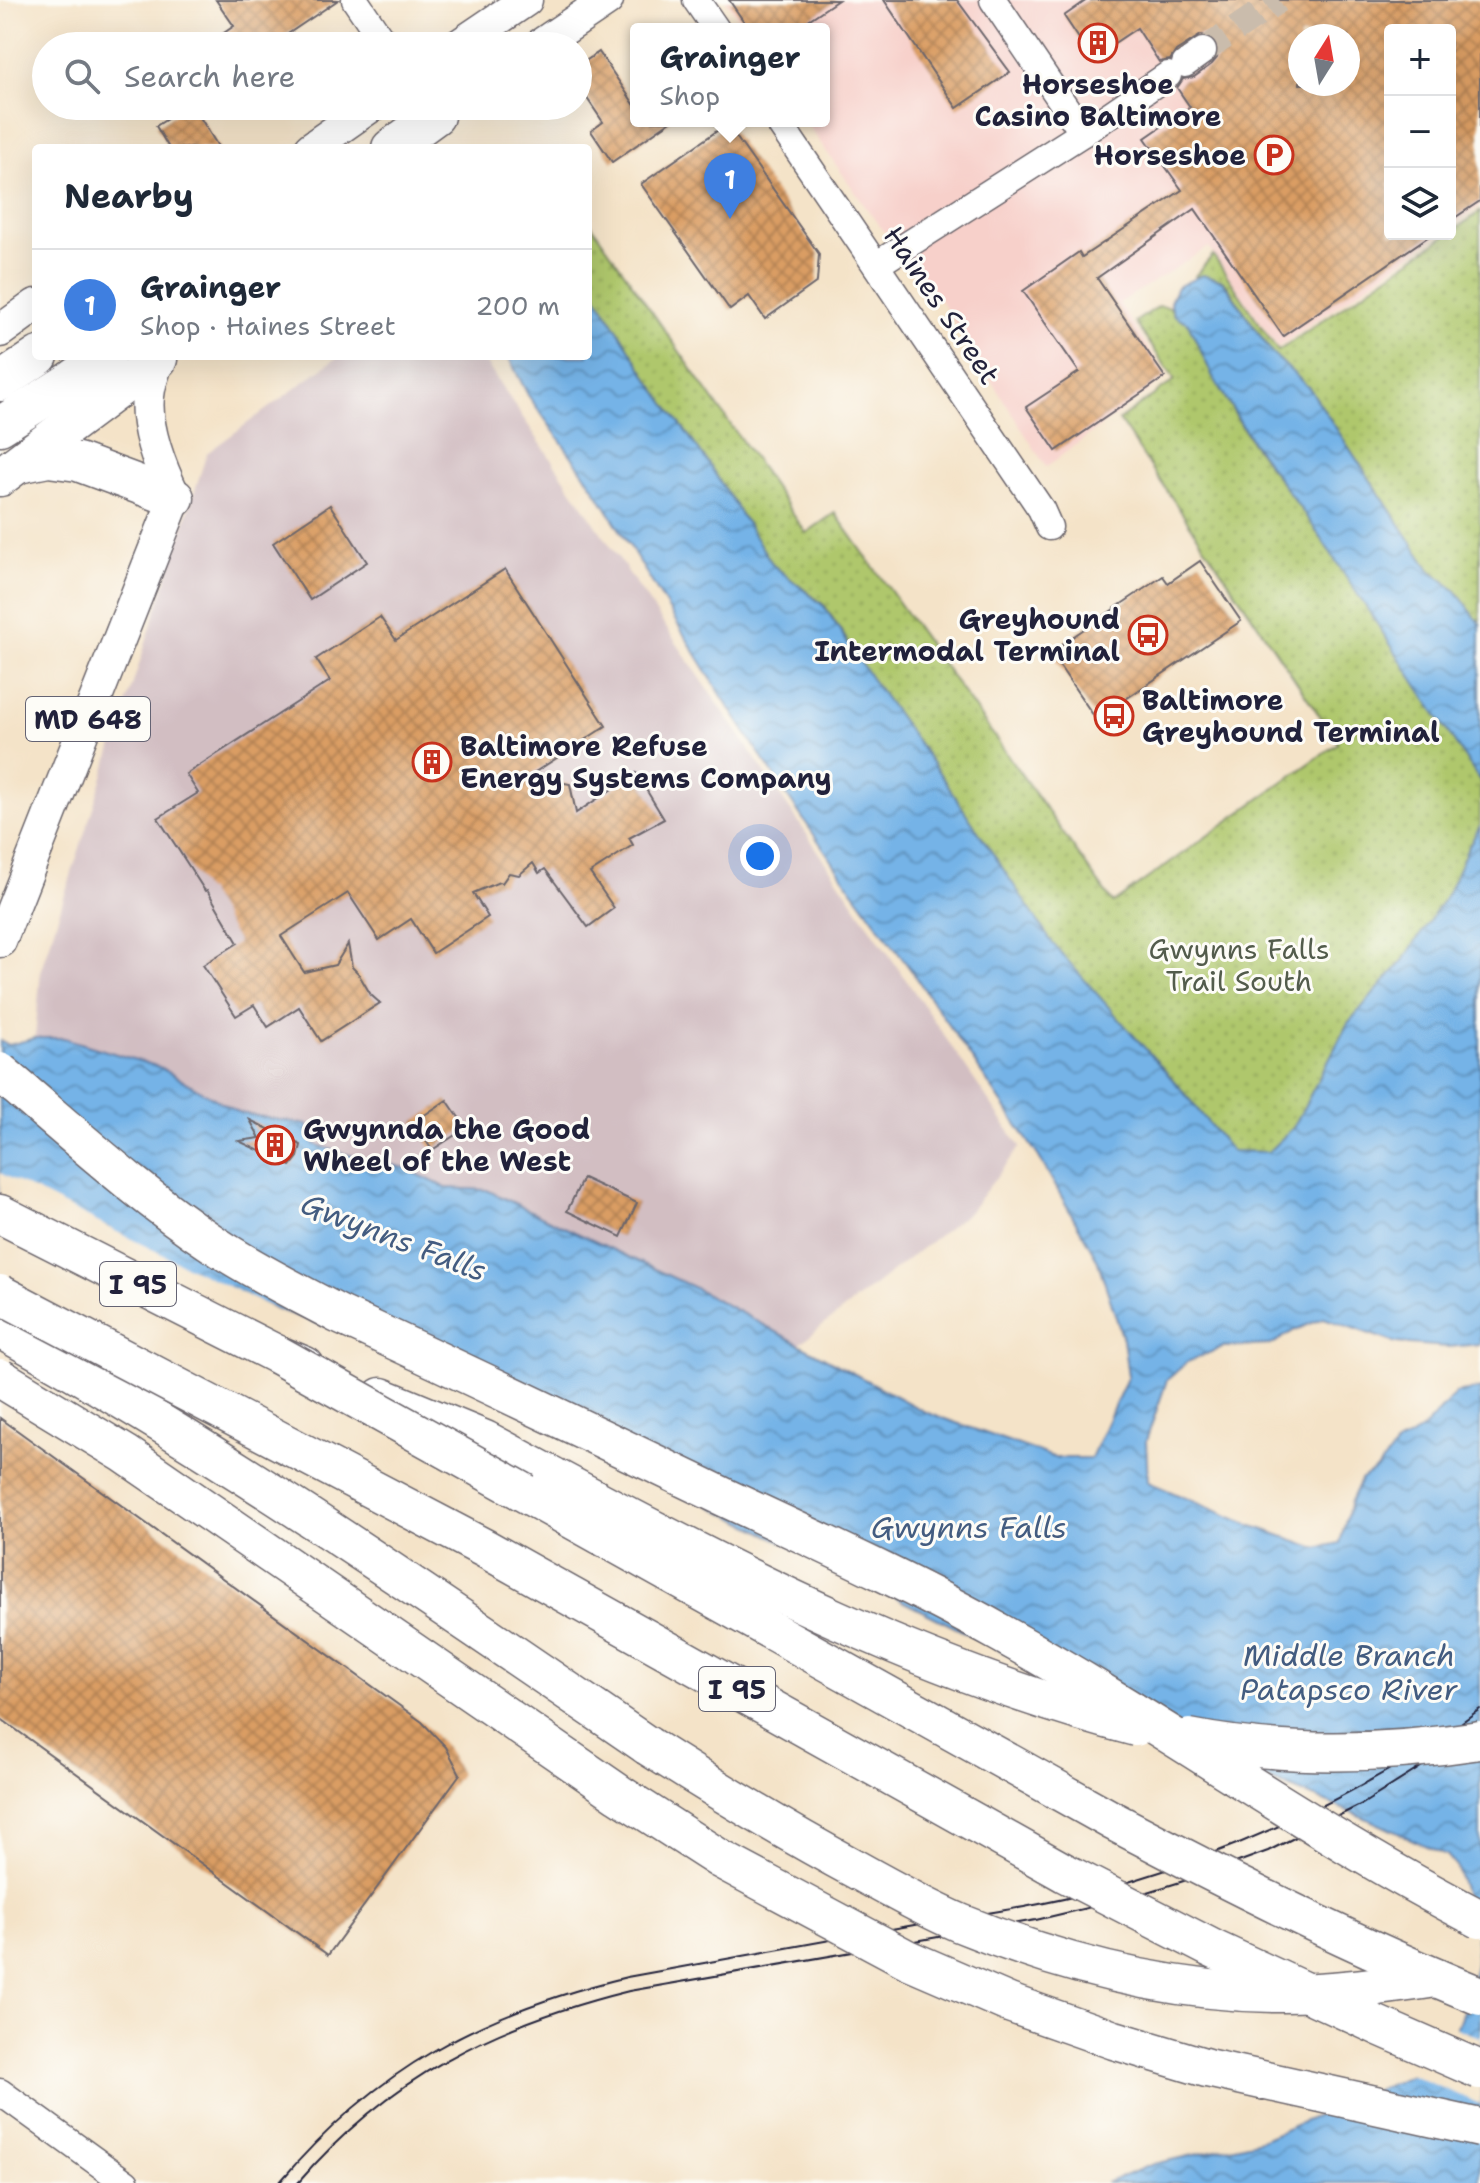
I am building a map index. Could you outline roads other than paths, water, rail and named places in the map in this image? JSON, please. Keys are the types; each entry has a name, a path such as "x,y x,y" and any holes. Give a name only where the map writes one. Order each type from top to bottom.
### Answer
{"highway":[{"path":"396,144 425,120"},
{"path":"0,354 32,334"},
{"path":"0,382 33,360"},
{"path":"0,426 100,360"},
{"path":"9,471 156,360"},
{"path":"9,471 48,458 78,462 175,498"},
{"path":"0,1072 169,1213 268,1278 998,1631 1118,1701 1331,1835 1480,1919"},
{"name":"I 95","path":"0,1214 276,1354 1113,1821 1320,1926 1480,1996"},
{"name":"I 95","path":"0,1294 472,1542 1079,1880 1213,1949 1480,2070"},
{"path":"0,1329 129,1403 273,1492 726,1796 822,1852 956,1921 1077,1962 1168,1982 1225,1989 1311,1992 1400,1983 1480,1970"},
{"path":"276,1354 485,1440 695,1552 806,1606 942,1663 1101,1718 1219,1744 1277,1751 1377,1752 1480,1740"},
{"path":"0,1378 125,1454 606,1785 720,1859 907,1959 1009,2003 1114,2040 1207,2068 1480,2128"}],"main road":[{"path":"479,32 526,0"},
{"path":"560,32 607,0"},
{"path":"317,144 351,120"},
{"path":"415,144 426,134 433,120"},
{"path":"0,331 32,308"},
{"path":"159,360 148,391 148,414 160,467 175,498"},
{"name":"MD 648","path":"0,941 175,498"}],"street":[{"path":"355,0 377,32"},
{"path":"696,0 712,23"},
{"path":"993,0 1083,133"},
{"path":"876,265 1083,133 1185,63"},
{"name":"Haines Street","path":"782,127 1041,509 1049,527"},
{"path":"0,2092 126,2183"}],"water":[{"path":"1202,275 1223,281 1272,353 1310,389 1430,570 1456,591 1480,624 1480,781 1311,523 1252,442 1212,375 1188,323 1174,315 1170,302 1177,287"},
{"name":"Middle Branch Patapsco River","path":"592,288 647,377 708,463 773,565 824,606 1053,944 1181,1089 1231,1151 1268,1152 1293,1128 1348,1023 1403,961 1448,893 1480,826 1480,1344 1448,1347 1396,1343 1324,1318 1295,1330 1271,1345 1223,1347 1187,1362 1167,1380 1146,1441 1148,1482 1247,1524 1317,1548 1340,1543 1351,1501 1361,1480 1377,1469 1397,1444 1422,1430 1456,1393 1480,1389 1480,2183 1106,2183 1154,2164 1261,2140 1421,2071 1443,2049 1458,2024 1472,1987 1477,1948 1457,1868 1446,1855 1359,1815 1260,1776 400,1352 265,1305 59,1217 0,1201 0,1041 9,1045 35,1038 64,1038 159,1067 240,1113 307,1125 314,1144 405,1168 446,1188 487,1190 695,1288 925,1412 1056,1458 1091,1458 1128,1376 1123,1339 1097,1259 1039,1157 786,794 723,698 593,486 528,395 510,360 592,360"}],"tunnel":[{"path":"1203,51 1279,0"}],"tram line":[{"path":"279,2183 354,2107 394,2077 435,2050 525,2008 627,1977 1021,1907 1122,1884 1216,1852 1309,1812 1398,1764 1480,1709"},
{"path":"298,2183 369,2113 407,2084 489,2038 534,2020 629,1991 1036,1920 1125,1899 1200,1876 1268,1851 1364,1803 1480,1727"}],"place":[{"name":"Horseshoe Casino Baltimore","path":"1098,43"},
{"name":"Horseshoe","path":"1274,155"},
{"name":"Grainger","path":"730,219"},
{"name":"Greyhound Intermodal Terminal","path":"1148,635"},
{"name":"Baltimore Greyhound Terminal","path":"1114,716"},
{"name":"Baltimore Refuse Energy Systems Company","path":"432,762"},
{"name":"Gwynnda the Good Wheel of the West","path":"275,1145"}],"park label":[{"name":"Gwynns Falls Trail South","path":"1239,965"}],"water label":[{"name":"Gwynns Falls","path":"394,1237"},
{"name":"Gwynns Falls","path":"969,1527"}]}
